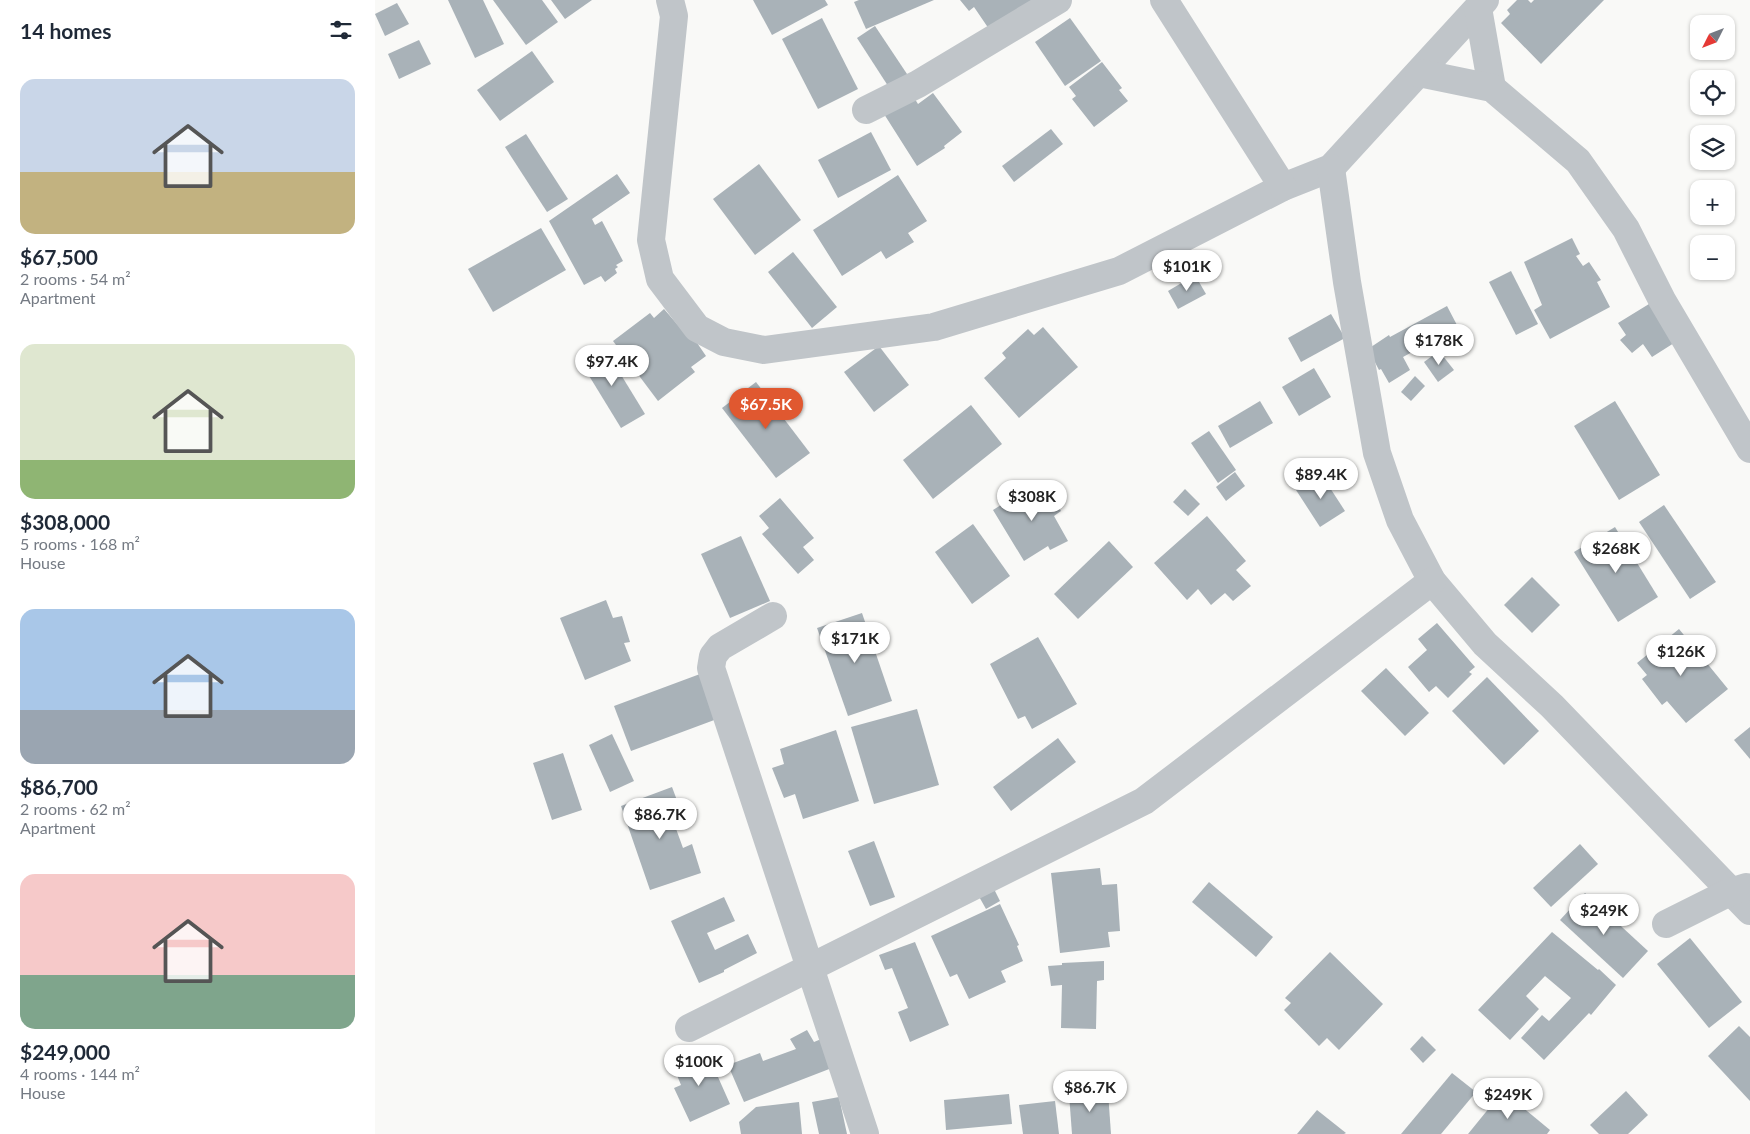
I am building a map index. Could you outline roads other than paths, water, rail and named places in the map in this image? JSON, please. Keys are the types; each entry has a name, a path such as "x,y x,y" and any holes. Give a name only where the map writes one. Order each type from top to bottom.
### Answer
{"street":[{"path":"670,0 674,16 651,240 660,279 697,328 724,342 764,350 934,327 1119,271 1283,187 1331,168 1482,4"},
{"path":"865,110 919,84 1058,0"},
{"path":"1164,0 1283,187"},
{"path":"1482,4 1492,88"},
{"path":"1419,74 1492,88 1578,161 1626,229 1662,300 1742,423 1750,449"},
{"path":"1331,168 1347,282 1377,454 1400,520 1432,581 1485,644 1552,706 1740,889 1750,911"},
{"path":"689,1028 1144,801 1432,581"},
{"path":"773,616 720,647 713,656 711,668 865,1134"},
{"path":"1665,924 1740,889"}]}
